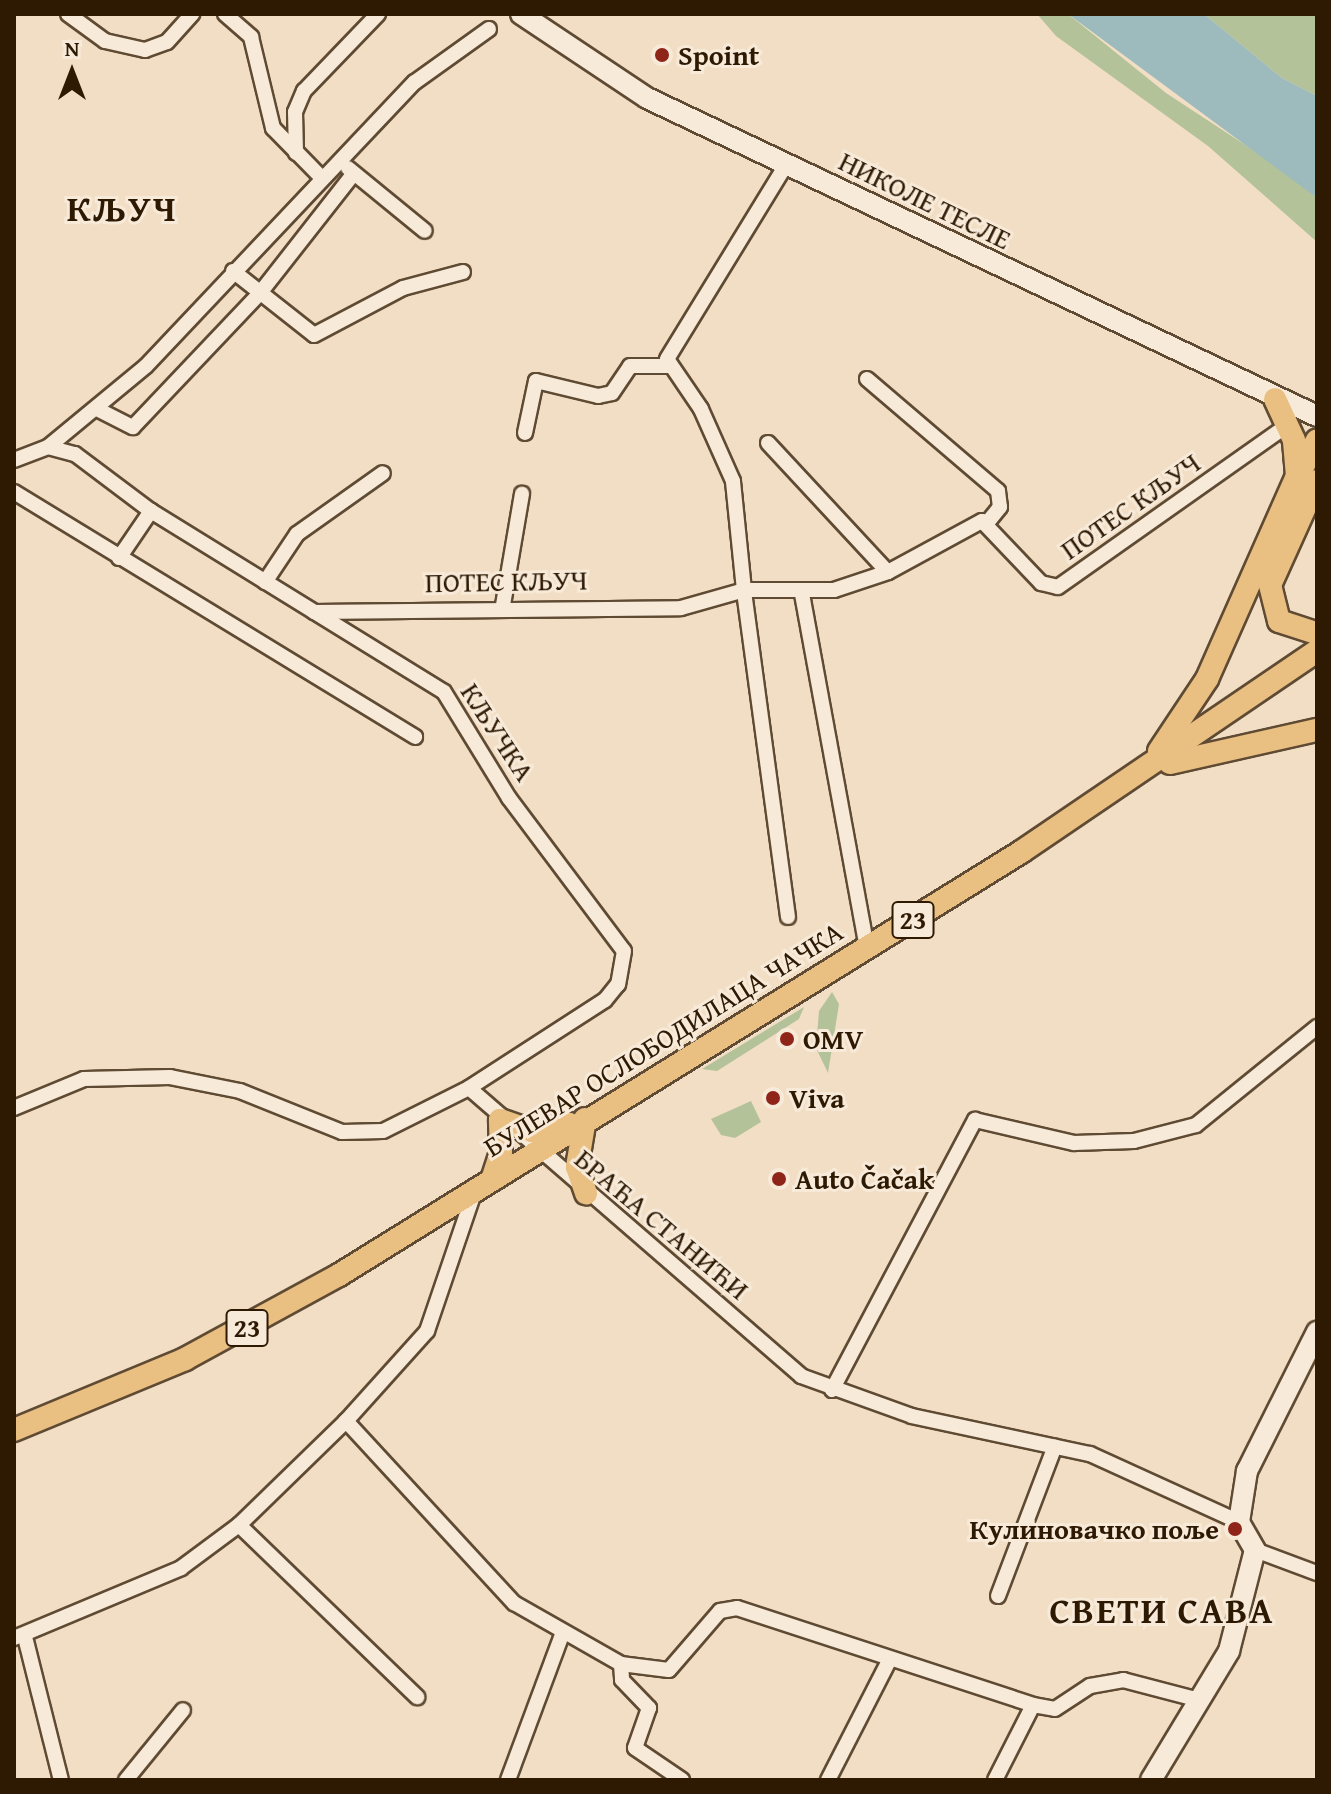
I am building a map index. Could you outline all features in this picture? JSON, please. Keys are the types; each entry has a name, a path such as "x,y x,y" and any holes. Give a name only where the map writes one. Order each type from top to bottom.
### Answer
{"main road":[{"path":"1150,766 1207,679 1307,479 1288,425 1275,399"},
{"path":"1317,440 1307,479 1272,571 1270,591 1284,626 1317,633"},
{"name":"БУЛЕВАР ОСЛОБОДИЛАЦА ЧАЧКА","path":"14,1430 61,1413 254,1324 867,949 1150,766 1317,651"},
{"path":"1150,766 1317,730"},
{"path":"483,1186 501,1152 500,1120 532,1131 585,1119 577,1167 586,1193"}],"street":[{"path":"68,14 105,41 145,50 167,42 192,14"},
{"path":"225,14 251,37 267,115 296,153 321,177"},
{"path":"296,153 295,112 314,76 378,14"},
{"name":"НИКОЛЕ ТЕСЛЕ","path":"521,14 581,61 786,165 1275,399 1317,416"},
{"path":"14,460 48,447 99,410 415,82 489,29"},
{"path":"267,115 295,112"},
{"path":"338,160 425,231"},
{"path":"668,366 786,165"},
{"path":"99,410 133,427 260,293 354,173"},
{"path":"233,271 314,335 403,288 463,272"},
{"path":"525,433 536,381 598,396 612,393 630,366 668,366"},
{"path":"668,366 701,409 733,481 744,590 788,917"},
{"path":"867,379 998,491 1001,503 988,522"},
{"name":"ПОТЕС КЉУЧ","path":"314,612 503,605 681,608 744,590 802,594 888,572 988,522 1041,583 1058,587 1288,425"},
{"path":"768,443 888,572"},
{"name":"КЉУЧКА","path":"48,447 75,454 151,511 444,692 518,811 624,951 618,984 605,1000 469,1088"},
{"path":"265,582 297,534 383,473"},
{"path":"14,492 415,737"},
{"path":"503,605 522,494"},
{"path":"119,558 151,511"},
{"path":"802,594 867,949"},
{"path":"832,1390 975,1120 1074,1143 1134,1141 1196,1125 1317,1027"},
{"path":"14,1108 84,1079 170,1077 240,1091 364,1134 417,1118 469,1088"},
{"name":"БРАЋА СТАНИЋИ","path":"469,1088 535,1151 801,1376 832,1390 1055,1446 1162,1481 1239,1522"},
{"path":"61,1780 20,1637 141,1589 239,1525 346,1421 427,1331 483,1186"},
{"path":"1317,1332 1255,1450 1239,1522 1255,1550 1317,1573"},
{"path":"346,1421 514,1603 562,1635 621,1664 669,1670 730,1607 889,1661 1033,1705 1055,1709 1090,1686 1123,1680 1200,1700"},
{"path":"998,1596 1055,1446"},
{"path":"239,1525 417,1697"},
{"path":"1151,1780 1229,1651 1255,1550"},
{"path":"508,1780 562,1635"},
{"path":"828,1780 889,1661"},
{"path":"621,1664 622,1680 649,1708 635,1748 682,1780"},
{"path":"995,1780 1033,1705"},
{"path":"126,1780 183,1710"}],"green space":[{"path":"1037,14 1068,14 1166,93 1285,171 1317,198 1317,242 1208,146 1056,36"},
{"path":"1204,14 1317,14 1317,96 1282,78"},
{"path":"832,992 839,1004 828,1073 816,1048 819,1011"},
{"path":"804,1007 799,1019 717,1071 702,1069"},
{"path":"751,1101 761,1122 735,1138 721,1135 711,1119"}],"water":[{"path":"1068,14 1204,14 1282,78 1317,96 1317,198"}],"place":[{"name":"Spoint","path":"662,55"},
{"name":"OMV","path":"787,1039"},
{"name":"Viva","path":"773,1098"},
{"name":"Auto Čačak","path":"779,1179"},
{"name":"Кулиновачко поље","path":"1235,1529"}],"district":[{"name":"КЉУЧ","path":"122,208"},
{"name":"СВЕТИ САВА","path":"1162,1610"}]}
